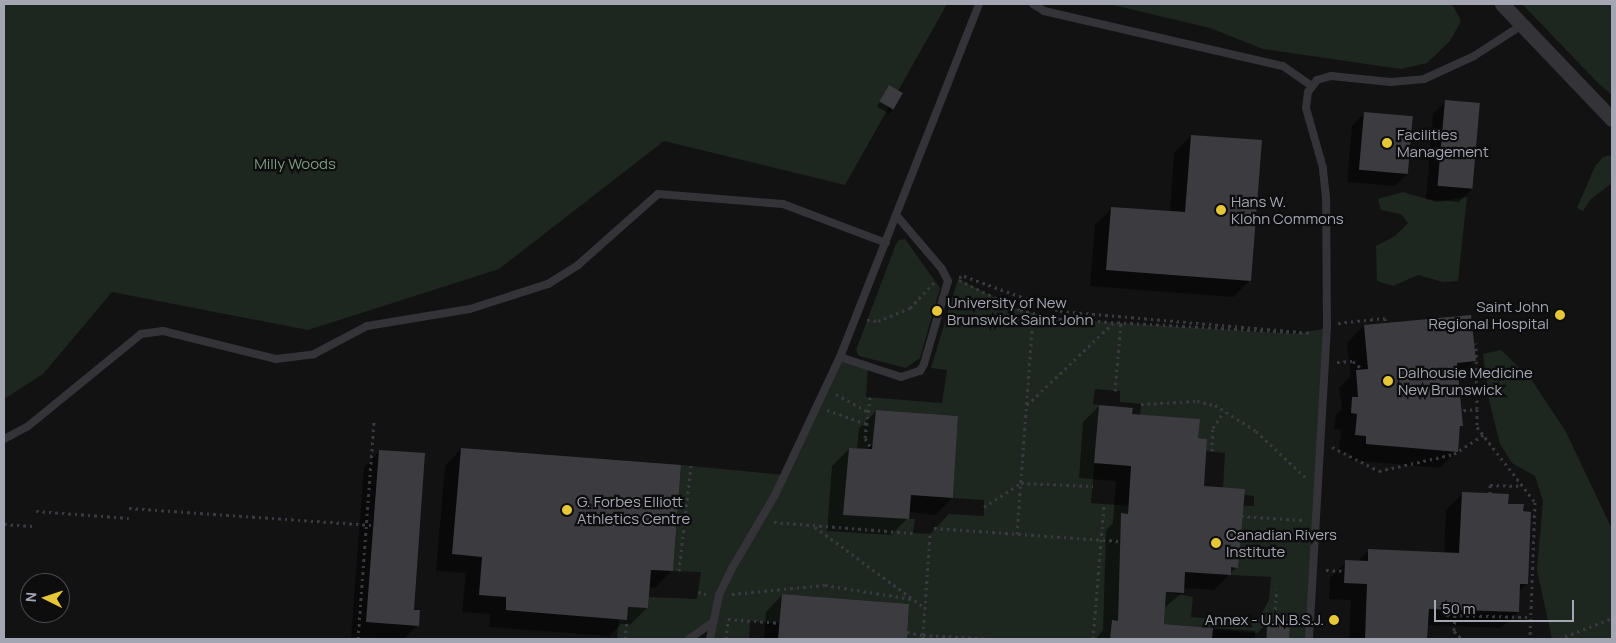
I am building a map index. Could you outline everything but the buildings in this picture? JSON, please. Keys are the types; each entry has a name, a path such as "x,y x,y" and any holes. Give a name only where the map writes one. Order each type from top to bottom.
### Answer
{"street":[{"path":"1502,4 1612,118"}],"lane":[{"path":"710,639 719,595 761,522 840,358 979,4"},
{"path":"1033,4 1044,10 1283,66 1312,86"},
{"path":"1309,639 1323,441 1327,328 1324,178 1305,101 1317,80 1331,76 1391,82 1424,79 1474,56 1522,25"},
{"path":"4,439 27,427 141,334 163,331 276,359 314,354 368,326 470,309 548,284 578,266 658,194 784,204 886,243"},
{"path":"840,358 901,377 920,371 947,290 946,278 942,269 896,215"},
{"path":"690,639 712,623"}],"path":[{"path":"856,318 878,321 904,311 935,281 964,276 1060,311 1312,332"},
{"path":"957,277 1033,314 1059,320 1296,334 1327,328 1339,322 1385,318 1385,323"},
{"path":"1016,534 1033,314"},
{"path":"1026,405 1114,322"},
{"path":"1115,391 1121,323"},
{"path":"1476,343 1478,374 1477,426 1535,502 1530,576 1530,639"},
{"path":"1347,361 1358,363 1362,369"},
{"path":"1419,377 1478,374"},
{"path":"826,388 868,412"},
{"path":"870,397 865,438 870,446"},
{"path":"1141,404 1197,401 1224,411 1256,431 1304,478 1320,480"},
{"path":"817,408 867,424"},
{"path":"1457,411 1477,409"},
{"path":"1212,451 1214,428 1224,411"},
{"path":"358,639 374,422"},
{"path":"1323,441 1379,471 1454,454 1483,435"},
{"path":"679,571 691,465"},
{"path":"984,507 1021,483 1093,486"},
{"path":"1490,494 1490,485 1522,486"},
{"path":"1093,639 1104,504"},
{"path":"130,508 385,526"},
{"path":"36,511 129,518"},
{"path":"1241,516 1318,521"},
{"path":"761,522 913,533"},
{"path":"4,524 35,526"},
{"path":"813,526 925,608"},
{"path":"934,528 1119,541"},
{"path":"923,639 930,534"},
{"path":"1315,569 1345,571"},
{"path":"698,592 719,595 825,585 912,599"},
{"path":"1274,622 1277,589"},
{"path":"1439,596 1442,607 1447,615 1531,617"},
{"path":"1429,607 1442,607"},
{"path":"1455,615 1454,631 1462,639"},
{"path":"1559,639 1612,618"},
{"path":"726,639 728,619 780,623"},
{"path":"625,639 627,620"},
{"path":"907,632 993,639"}],"green space":[{"name":"Milly Woods","path":"4,4 947,4 845,185 664,141 499,269 308,330 112,292 43,374 4,399"},
{"path":"1109,4 1452,4 1461,21 1450,41 1427,63 1401,69 1263,49 1210,28"},
{"path":"1522,4 1612,4 1612,95 1598,83"},
{"path":"1612,155 1612,183 1591,199 1583,211 1577,208 1595,166 1603,157"},
{"path":"1403,192 1437,202 1467,197 1458,281 1443,282 1418,275 1393,286 1377,281 1376,246 1395,236 1408,223 1401,214 1381,210 1378,199"},
{"path":"905,239 940,288 920,358 906,368 859,356 856,350 896,244 899,240"},
{"path":"958,279 1020,310 1059,319 1296,334 1327,328 1309,639 1290,639 1290,623 1267,622 1266,639 1255,638 1255,631 1164,624 1166,592 1193,597 1191,617 1257,622 1269,600 1271,577 1231,575 1231,567 1238,567 1242,506 1254,506 1254,496 1245,495 1245,489 1223,488 1225,453 1206,451 1206,439 1198,438 1199,419 1140,415 1141,404 1120,402 1120,391 1095,389 1093,404 1099,405 1091,503 1128,506 1128,514 1121,514 1118,621 1112,620 1110,639 907,639 909,604 782,594 780,623 750,621 749,639 710,639 712,623 689,639 617,639 619,619 627,620 628,607 648,608 649,597 697,599 701,572 673,571 681,465 785,475 840,357 868,367 866,397 942,403 947,370 931,368","holes":["876,410 958,416 953,498 984,500 984,516 949,514 930,534 913,533 915,519 843,515 849,448 866,449 873,444"]},
{"path":"1501,350 1531,379 1566,432 1612,529 1612,639 1552,639 1537,570 1543,501 1535,476 1512,463 1500,444 1489,400 1483,354"}],"place":[{"name":"Facilities Management","path":"1387,143"},
{"name":"Hans W. Klohn Commons","path":"1221,210"},
{"name":"University of New Brunswick Saint John","path":"937,311"},
{"name":"Saint John Regional Hospital","path":"1560,315"},
{"name":"Dalhousie Medicine New Brunswick","path":"1388,381"},
{"name":"G. Forbes Elliott Athletics Centre","path":"567,510"},
{"name":"Canadian Rivers Institute","path":"1216,543"},
{"name":"Annex - U.N.B.S.J.","path":"1334,620"}]}
